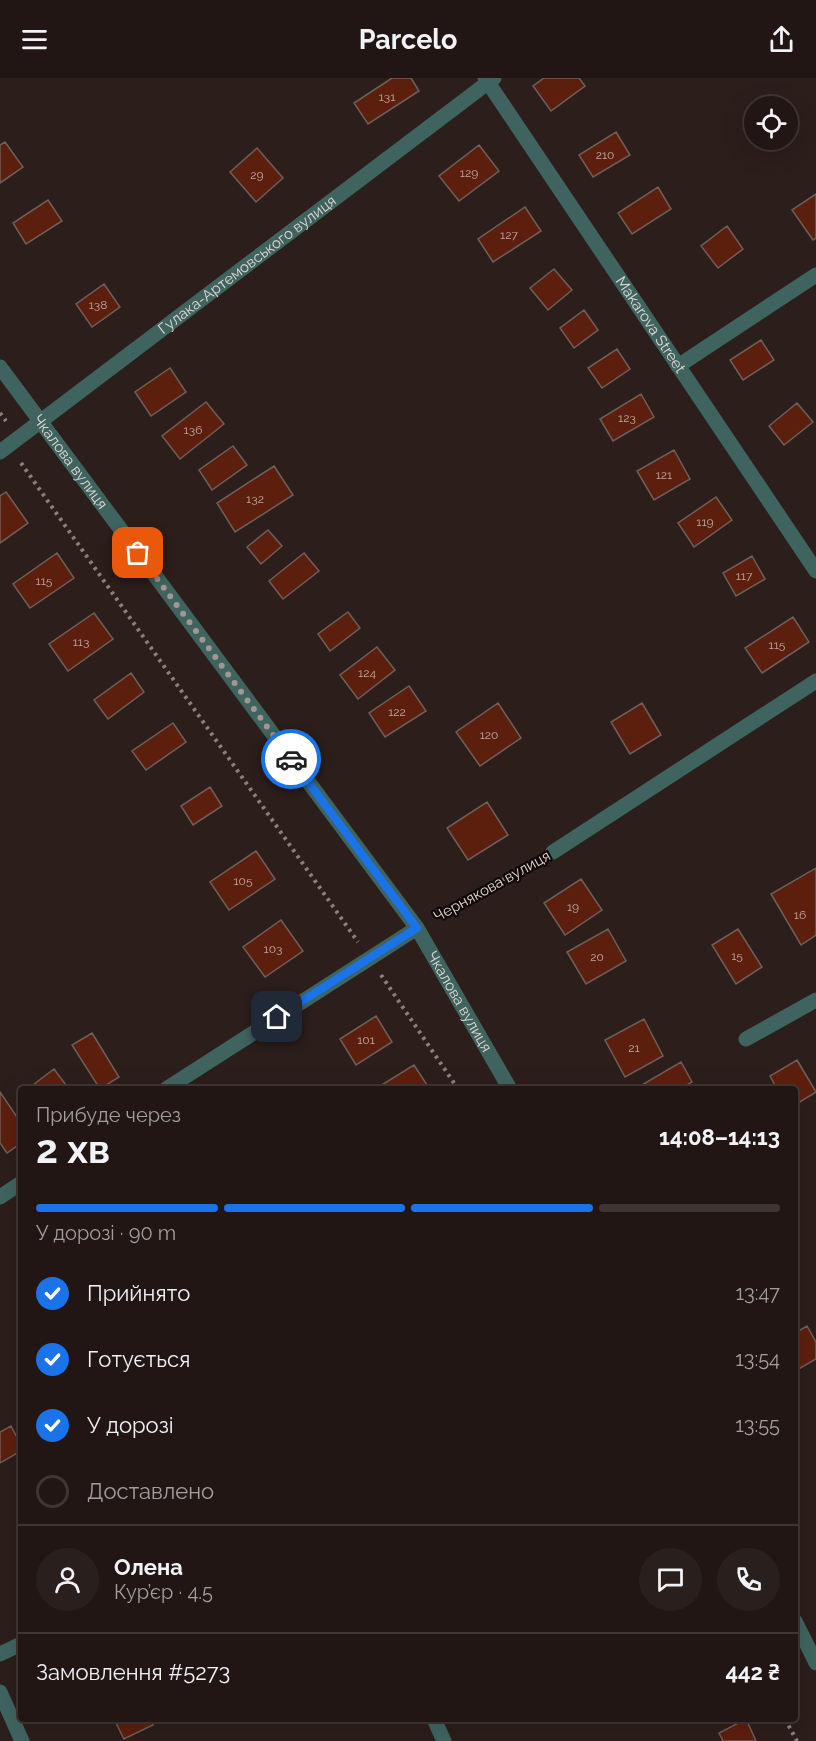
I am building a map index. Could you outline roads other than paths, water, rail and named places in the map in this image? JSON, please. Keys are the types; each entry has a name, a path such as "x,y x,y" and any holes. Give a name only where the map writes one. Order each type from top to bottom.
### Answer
{"street":[{"name":"Makarova Street","path":"489,80 816,571"},
{"name":"Гулака-Артемовського вулиця","path":"4,449 489,80"},
{"path":"678,366 816,275"},
{"name":"Чкалова вулиця","path":"0,366 417,928 508,1086"},
{"name":"Чернякова вулиця","path":"553,852 816,681"},
{"name":"Чернякова вулиця","path":"171,1086 417,928"},
{"path":"746,1039 816,1000"},
{"path":"0,1197 18,1185"},
{"path":"798,1627 816,1664"},
{"path":"0,1654 18,1645"},
{"path":"0,1692 22,1741"},
{"path":"435,1722 444,1741"}]}
